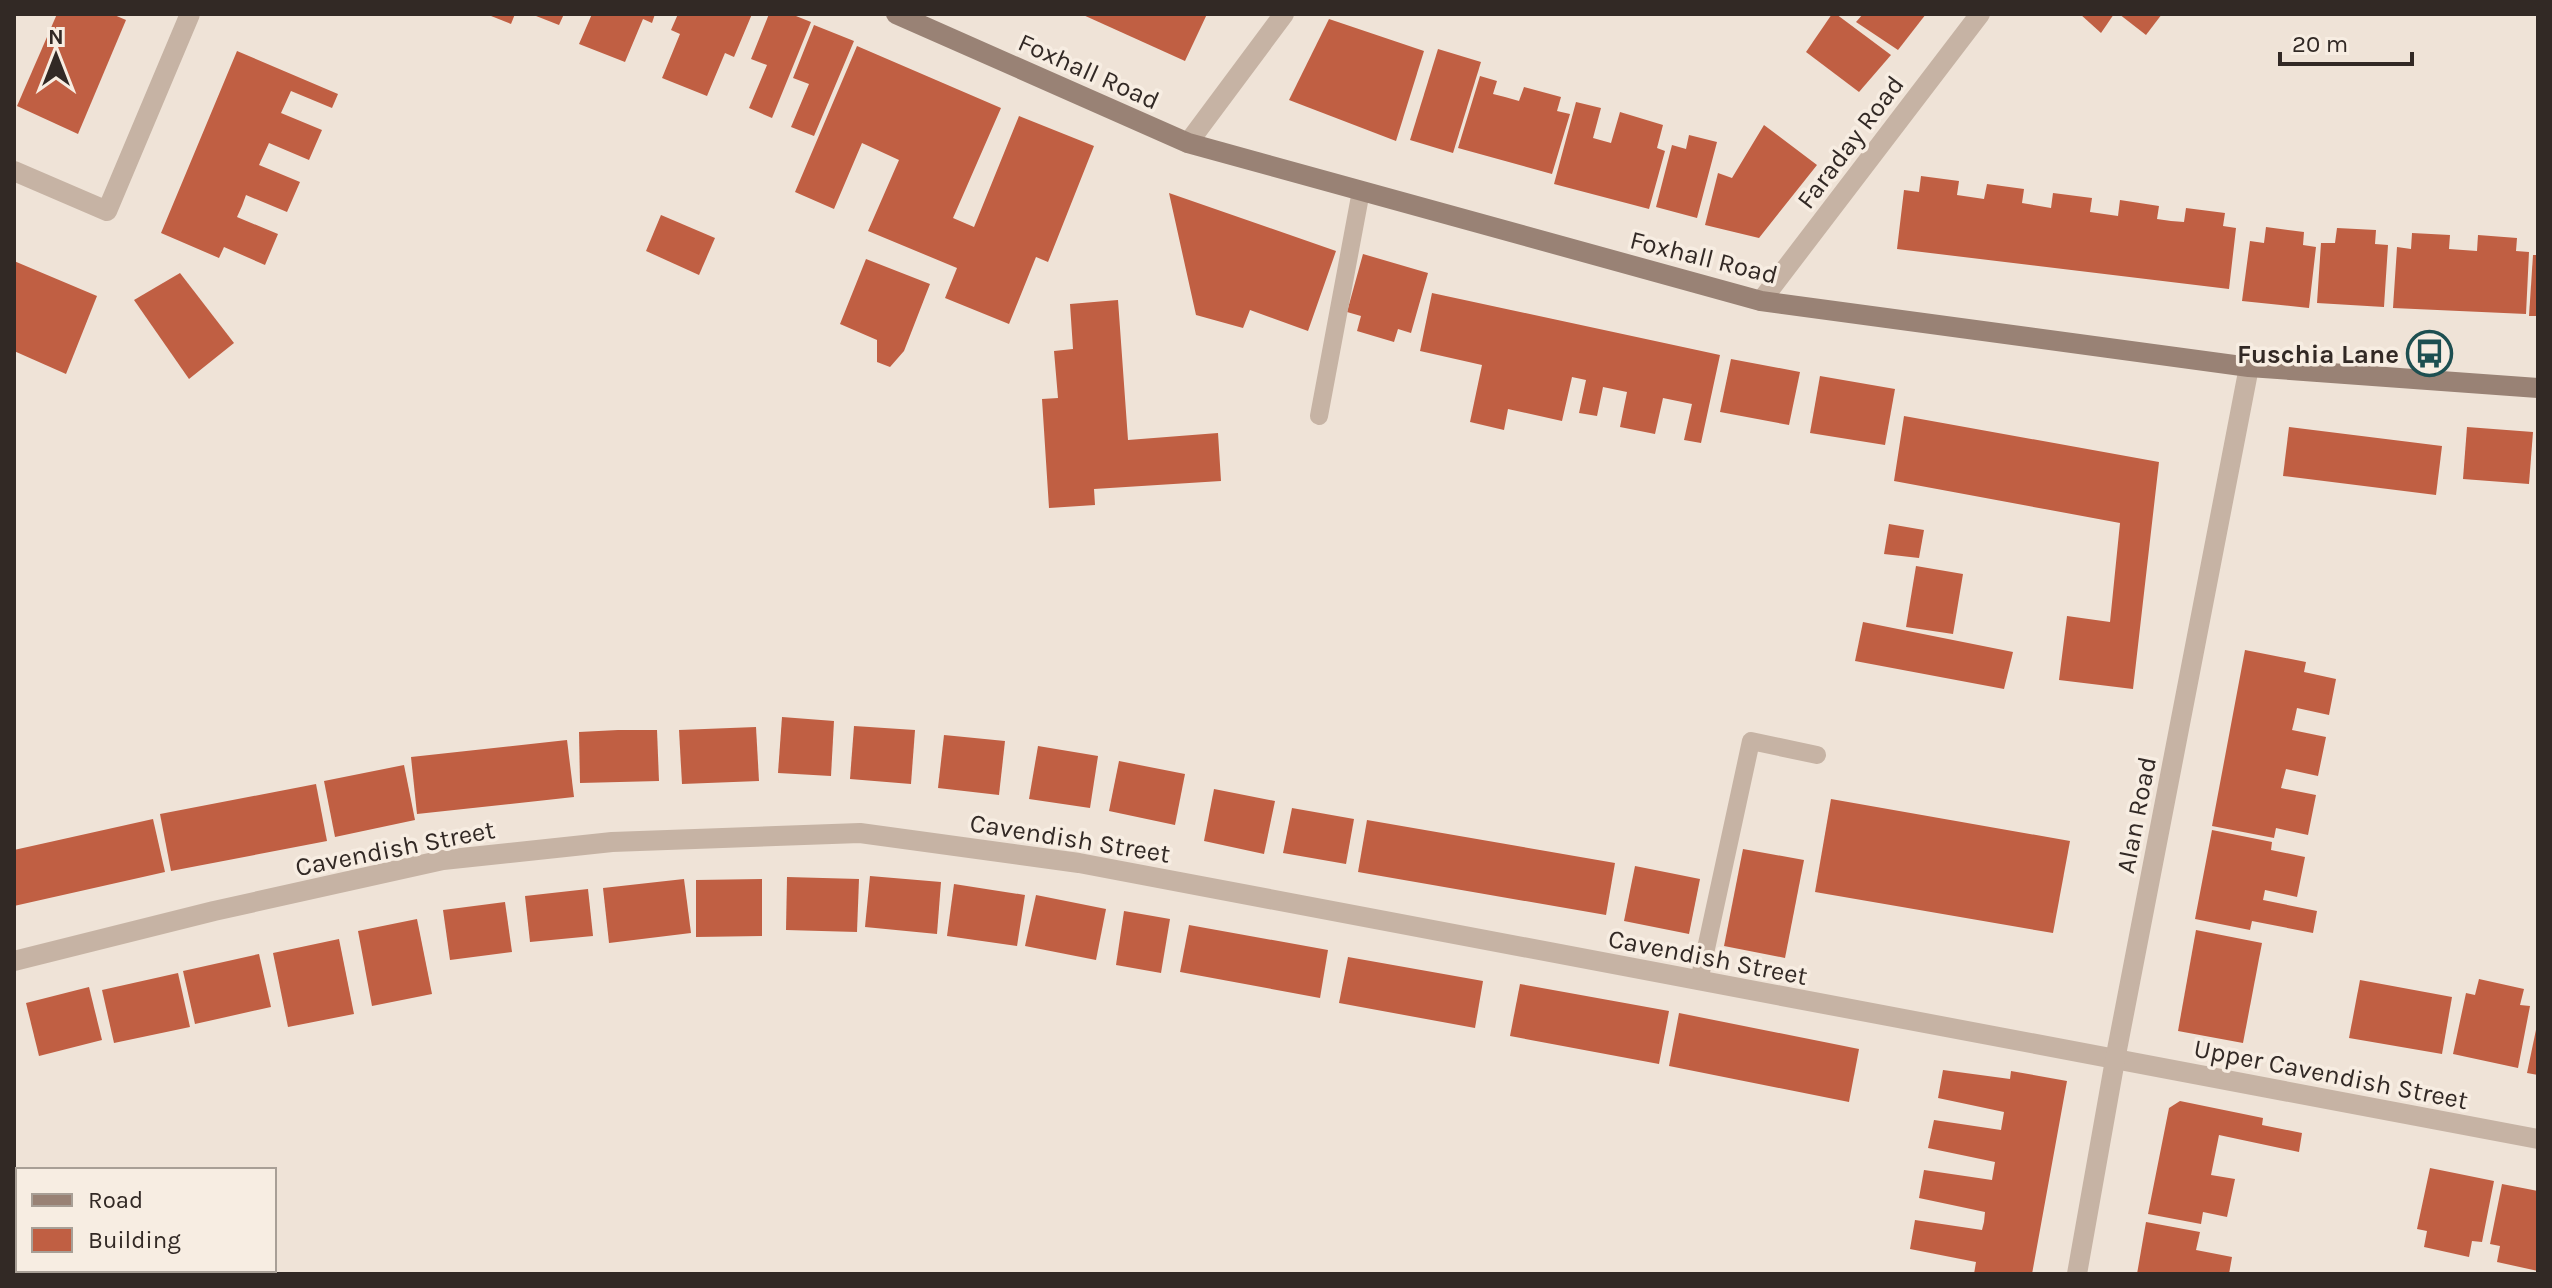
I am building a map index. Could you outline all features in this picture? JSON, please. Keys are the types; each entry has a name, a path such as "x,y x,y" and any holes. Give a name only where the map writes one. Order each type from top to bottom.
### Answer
{"main road":[{"name":"Foxhall Road","path":"896,14 1188,143 1761,301 2249,367 2538,388"}],"street":[{"path":"14,171 107,211 190,14"},
{"path":"1188,143 1284,14"},
{"name":"Faraday Road","path":"1761,301 1980,14"},
{"name":"Alan Road","path":"2077,1274 2115,1060 2249,367"},
{"name":"Cavendish Street","path":"14,961 214,911 443,860 612,842 860,833 1079,863 2115,1060"},
{"name":"Upper Cavendish Street","path":"2115,1060 2538,1139"}],"lane":[{"path":"1319,416 1361,191"},
{"path":"1699,981 1751,741 1817,755"}],"building":[{"path":"57,14 112,14 126,20 78,134 17,106"},
{"path":"486,14 515,14 511,24"},
{"path":"531,14 564,14 559,25"},
{"path":"592,14 655,14 652,23 643,19 625,62 579,44"},
{"path":"678,14 752,14 734,57 725,53 707,96 662,78 680,34 671,30"},
{"path":"769,14 791,14 811,22 772,118 749,108 767,65 751,59"},
{"path":"1081,14 1207,14 1185,61"},
{"path":"1832,14 1891,55 1859,92 1806,52"},
{"path":"1863,14 1926,14 1898,50 1856,22"},
{"path":"2080,14 2114,14 2101,33"},
{"path":"2119,14 2162,14 2146,35"},
{"path":"1329,19 1424,51 1396,141 1289,100"},
{"path":"814,25 854,41 814,136 791,127 809,84 793,78"},
{"path":"857,46 1001,108 953,218 974,227 1019,116 1094,146 1048,262 1036,257 1009,324 945,298 957,268 868,231 899,160 862,143 834,209 795,192"},
{"path":"1438,49 1481,62 1453,153 1410,140"},
{"path":"237,51 338,94 332,108 291,91 281,113 322,130 309,160 269,143 259,165 300,182 287,212 246,195 237,217 278,234 265,265 224,247 219,258 161,233"},
{"path":"1480,76 1497,81 1493,94 1519,101 1524,87 1561,97 1557,111 1570,114 1552,174 1458,148"},
{"path":"1576,102 1601,108 1593,138 1611,143 1620,112 1663,125 1657,148 1665,151 1649,209 1554,184"},
{"path":"1764,125 1817,165 1759,238 1705,225 1718,173 1732,178"},
{"path":"1689,135 1717,142 1697,218 1656,207 1672,145 1686,149"},
{"path":"1921,176 1959,181 1957,195 1984,199 1987,184 2024,189 2022,203 2051,208 2053,193 2092,198 2090,212 2118,216 2120,200 2159,206 2157,219 2171,221 2184,222 2186,208 2225,213 2223,226 2236,228 2229,289 1897,249 1904,190 1919,192"},
{"path":"1169,193 1336,251 1308,331 1250,310 1243,328 1196,315"},
{"path":"661,215 715,238 699,275 646,251"},
{"path":"2266,227 2304,232 2303,245 2316,247 2309,308 2242,301 2250,241 2264,243"},
{"path":"2337,228 2376,230 2375,244 2388,245 2384,307 2317,303 2321,243 2335,243"},
{"path":"2412,233 2450,235 2449,249 2477,251 2478,235 2517,238 2516,251 2529,252 2526,314 2393,308 2397,247 2411,249"},
{"path":"1363,254 1428,273 1411,333 1398,329 1394,342 1357,331 1361,316 1347,312"},
{"path":"2533,255 2538,255 2538,316 2529,316"},
{"path":"866,259 930,284 904,351 890,367 877,362 877,340 840,324"},
{"path":"14,261 97,296 66,374 14,351"},
{"path":"180,273 234,343 189,379 134,300"},
{"path":"1432,293 1720,355 1701,443 1684,440 1692,404 1663,398 1655,434 1620,427 1627,392 1603,387 1597,416 1579,413 1586,380 1572,377 1562,421 1508,409 1504,430 1470,422 1482,365 1420,351"},
{"path":"1118,300 1128,440 1218,433 1221,481 1094,489 1095,505 1049,508 1042,399 1058,398 1054,351 1073,349 1070,304"},
{"path":"1731,359 1800,372 1789,425 1720,412"},
{"path":"1820,376 1895,389 1885,445 1810,433"},
{"path":"1904,416 2159,462 2133,689 2059,680 2067,616 2110,622 2120,523 1894,481"},
{"path":"2289,427 2442,446 2436,495 2283,476"},
{"path":"2467,427 2533,432 2529,484 2463,479"},
{"path":"1889,524 1924,530 1919,558 1884,554"},
{"path":"1916,566 1963,574 1953,634 1906,627"},
{"path":"1863,622 2013,652 2004,689 1855,661"},
{"path":"2245,650 2306,662 2304,672 2336,679 2329,715 2297,708 2292,730 2326,737 2318,776 2286,769 2281,788 2316,795 2308,835 2276,828 2274,838 2212,826"},
{"path":"782,717 834,721 831,776 778,773"},
{"path":"854,726 915,730 911,784 850,779"},
{"path":"756,727 759,781 682,784 679,730"},
{"path":"657,730 659,781 580,783 579,732"},
{"path":"944,735 1005,741 999,795 938,788"},
{"path":"567,740 574,797 417,814 411,757"},
{"path":"1038,746 1098,756 1090,808 1029,799"},
{"path":"1119,761 1185,774 1175,825 1109,811"},
{"path":"404,765 415,820 335,837 324,781"},
{"path":"316,784 327,841 171,871 160,814"},
{"path":"1214,789 1275,801 1264,854 1204,841"},
{"path":"1831,799 2070,841 2053,933 1815,892"},
{"path":"1292,808 1354,819 1346,864 1283,853"},
{"path":"153,819 165,872 14,906 14,850"},
{"path":"1367,820 1615,863 1606,915 1358,872"},
{"path":"2212,830 2272,842 2271,850 2305,857 2297,897 2265,890 2263,900 2317,911 2313,933 2252,921 2250,930 2195,919"},
{"path":"1743,849 1804,860 1785,958 1724,946"},
{"path":"1635,866 1700,879 1689,934 1624,921"},
{"path":"870,876 941,882 937,934 865,927"},
{"path":"787,877 859,879 857,932 786,930"},
{"path":"684,879 691,933 609,943 603,888"},
{"path":"762,879 762,936 696,937 696,880"},
{"path":"954,884 1025,895 1017,946 947,936"},
{"path":"588,889 593,936 530,942 525,896"},
{"path":"1036,895 1106,909 1096,960 1025,946"},
{"path":"505,902 512,952 450,960 443,910"},
{"path":"1124,911 1170,919 1161,973 1116,965"},
{"path":"417,919 432,994 372,1006 358,931"},
{"path":"1189,925 1328,950 1320,998 1180,972"},
{"path":"2196,930 2262,943 2243,1043 2178,1031"},
{"path":"339,939 354,1014 288,1027 273,953"},
{"path":"259,954 271,1007 195,1024 183,971"},
{"path":"1348,957 1483,981 1475,1028 1339,1003"},
{"path":"178,973 190,1027 114,1043 102,990"},
{"path":"2479,979 2524,989 2520,1005 2530,1006 2518,1068 2453,1054 2466,993 2475,995"},
{"path":"2360,980 2452,997 2442,1054 2349,1038"},
{"path":"1520,984 1669,1011 1659,1064 1510,1036"},
{"path":"89,987 102,1040 39,1056 26,1003"},
{"path":"1679,1013 1859,1049 1849,1102 1669,1066"},
{"path":"2538,1026 2538,1075 2527,1073"},
{"path":"1943,1070 2010,1079 2011,1071 2067,1081 2032,1274 1974,1274 1976,1262 1910,1249 1915,1220 1982,1230 1984,1222 1985,1212 1919,1198 1924,1170 1992,1180 1995,1162 1928,1148 1934,1120 2001,1130 2004,1112 1938,1098"},
{"path":"2180,1101 2263,1118 2262,1125 2302,1133 2299,1152 2219,1135 2211,1175 2235,1179 2227,1217 2203,1212 2201,1224 2148,1214 2169,1108"},
{"path":"2430,1168 2494,1181 2482,1242 2472,1241 2469,1257 2424,1247 2427,1231 2417,1229"},
{"path":"2502,1184 2538,1191 2538,1271 2497,1262 2500,1246 2490,1244"},
{"path":"2146,1222 2200,1232 2196,1250 2232,1257 2229,1274 2137,1274"}],"place":[{"name":"Fuschia Lane","path":"2430,354"}]}
